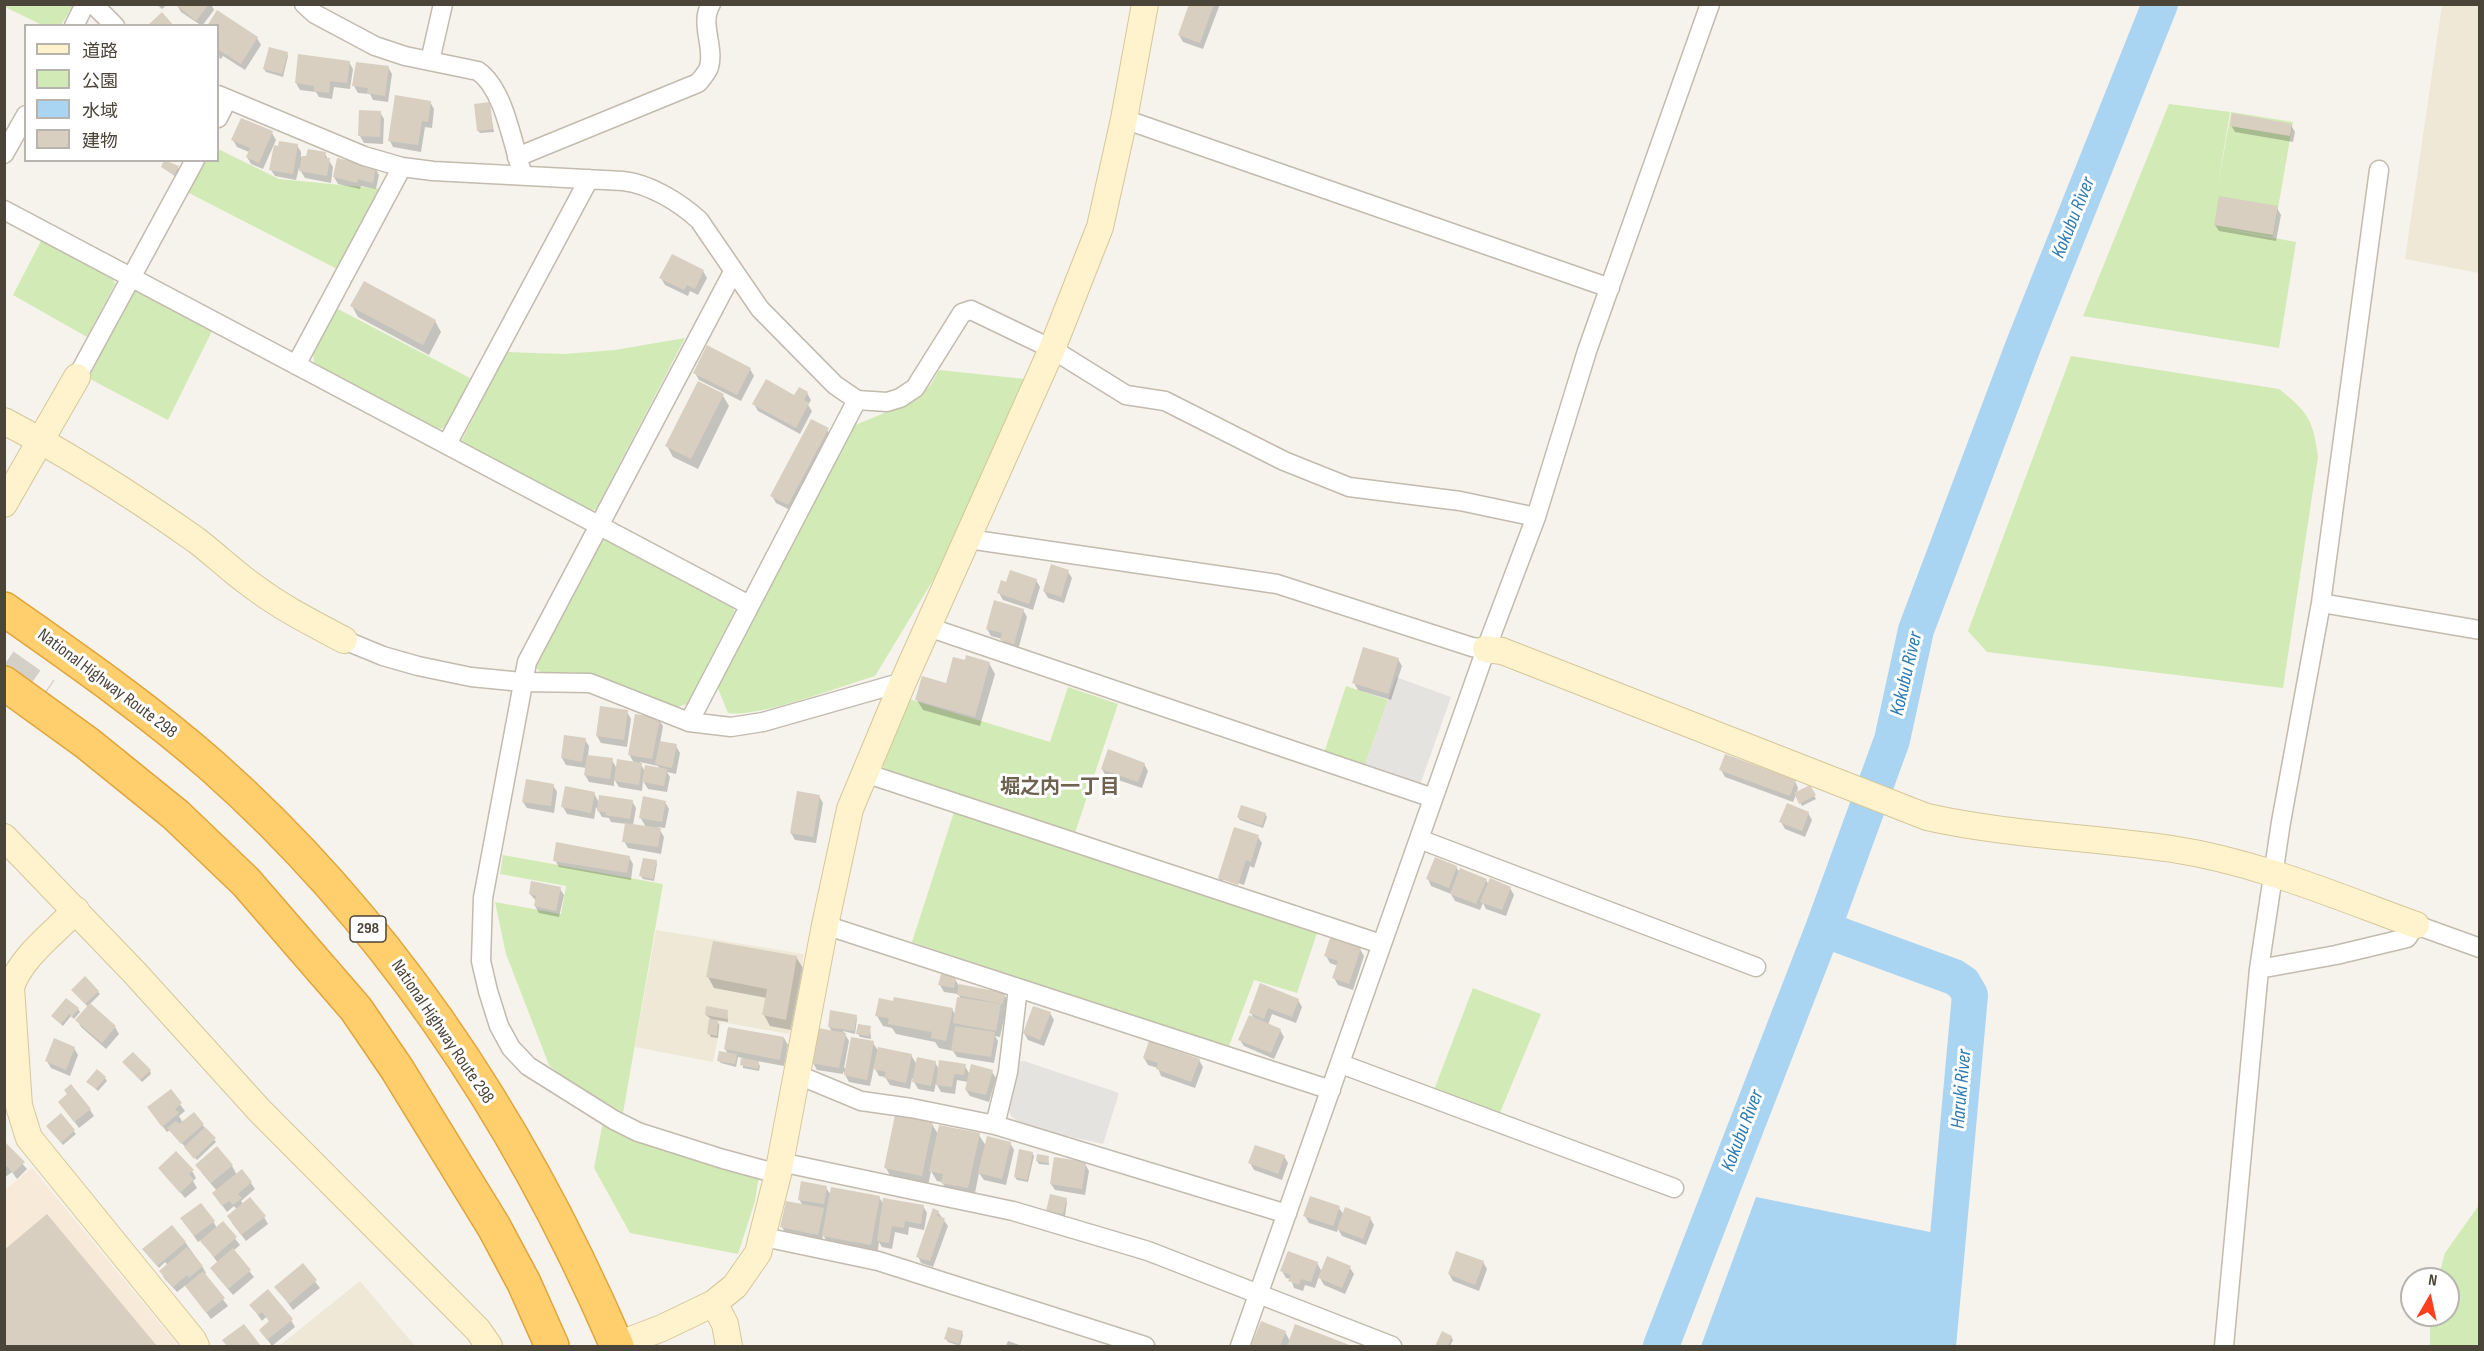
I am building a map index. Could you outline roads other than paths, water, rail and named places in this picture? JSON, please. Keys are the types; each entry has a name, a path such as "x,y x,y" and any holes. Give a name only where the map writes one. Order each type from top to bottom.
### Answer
{"highway":[{"name":"National Highway Route 298","path":"4,609 124,694 211,765 287,838 402,969 446,1032 550,1203 617,1346"},
{"path":"4,683 87,743 176,815 246,882 356,1010 397,1068 494,1227 524,1283 552,1347"}],"street":[{"path":"75,24 85,4"},
{"path":"93,4 113,24"},
{"path":"304,4 315,14 375,46 405,56 478,71 486,77 498,95 520,166"},
{"path":"430,61 443,4"},
{"path":"520,166 698,83 708,69 711,55 707,21 711,4"},
{"path":"617,1346 714,1303 735,1286 747,1271 764,1236 850,809 903,682 1052,349 1100,227 1124,119 1145,4"},
{"path":"1240,1347 1486,649 1536,517 1587,351 1710,4"},
{"path":"219,113 222,98 364,156 402,167 433,171 520,166 589,180 635,182 688,210 708,230 733,272 760,309 835,385 857,400 887,402 900,398 915,388 962,313 971,310 1052,349 1126,395 1165,401 1284,461 1349,487 1460,501 1536,517"},
{"path":"4,154 24,119"},
{"path":"1124,119 1610,288"},
{"path":"4,504 42,441 194,162"},
{"path":"296,365 402,167"},
{"path":"2224,1347 2259,969 2321,603 2379,170"},
{"path":"447,444 589,180"},
{"path":"4,210 749,604"},
{"path":"733,272 527,662 483,898 482,917 481,961 499,1026 511,1048 528,1066 614,1120 665,1142 779,1168 1013,1211 1148,1251 1392,1347"},
{"path":"689,722 857,400"},
{"path":"4,422 42,441 196,541 255,588 290,612 344,640 383,656 471,677 522,682 590,682 689,722 731,727 763,722 903,682"},
{"path":"968,539 1277,584 1472,647 1502,651 1910,811 1972,827 2172,849 2238,862 2480,948"},
{"path":"2321,603 2480,630"},
{"path":"928,627 1433,798"},
{"path":"865,773 1381,944"},
{"path":"4,837 76,910 260,1111 478,1330 489,1347"},
{"path":"1419,839 1756,967"},
{"path":"76,910 23,965 10,975 9,1050 19,1106 29,1138 193,1340 196,1347"},
{"path":"825,925 1331,1090"},
{"path":"2259,969 2336,955 2407,938 2416,925"},
{"path":"994,1125 1008,1072 1018,988"},
{"path":"1341,1064 1674,1188"},
{"path":"796,1074 861,1101 911,1108 994,1125 1287,1214"},
{"path":"764,1236 878,1261 1145,1347"},
{"path":"714,1303 725,1323 729,1347"}],"water":[{"path":"1756,1197 1935,1233 1925,1346 1701,1346"}],"waterway":[{"name":"Kokubu River","path":"1661,1346 1823,929 1892,740 1916,630 2024,344 2160,4"},
{"name":"Haruki River","path":"1823,929 1954,977 1963,983 1970,995 1938,1346"}],"tunnel":[{"path":"4,665 45,694"}],"district":[{"name":"堀之内一丁目","path":"1060,788"}]}
